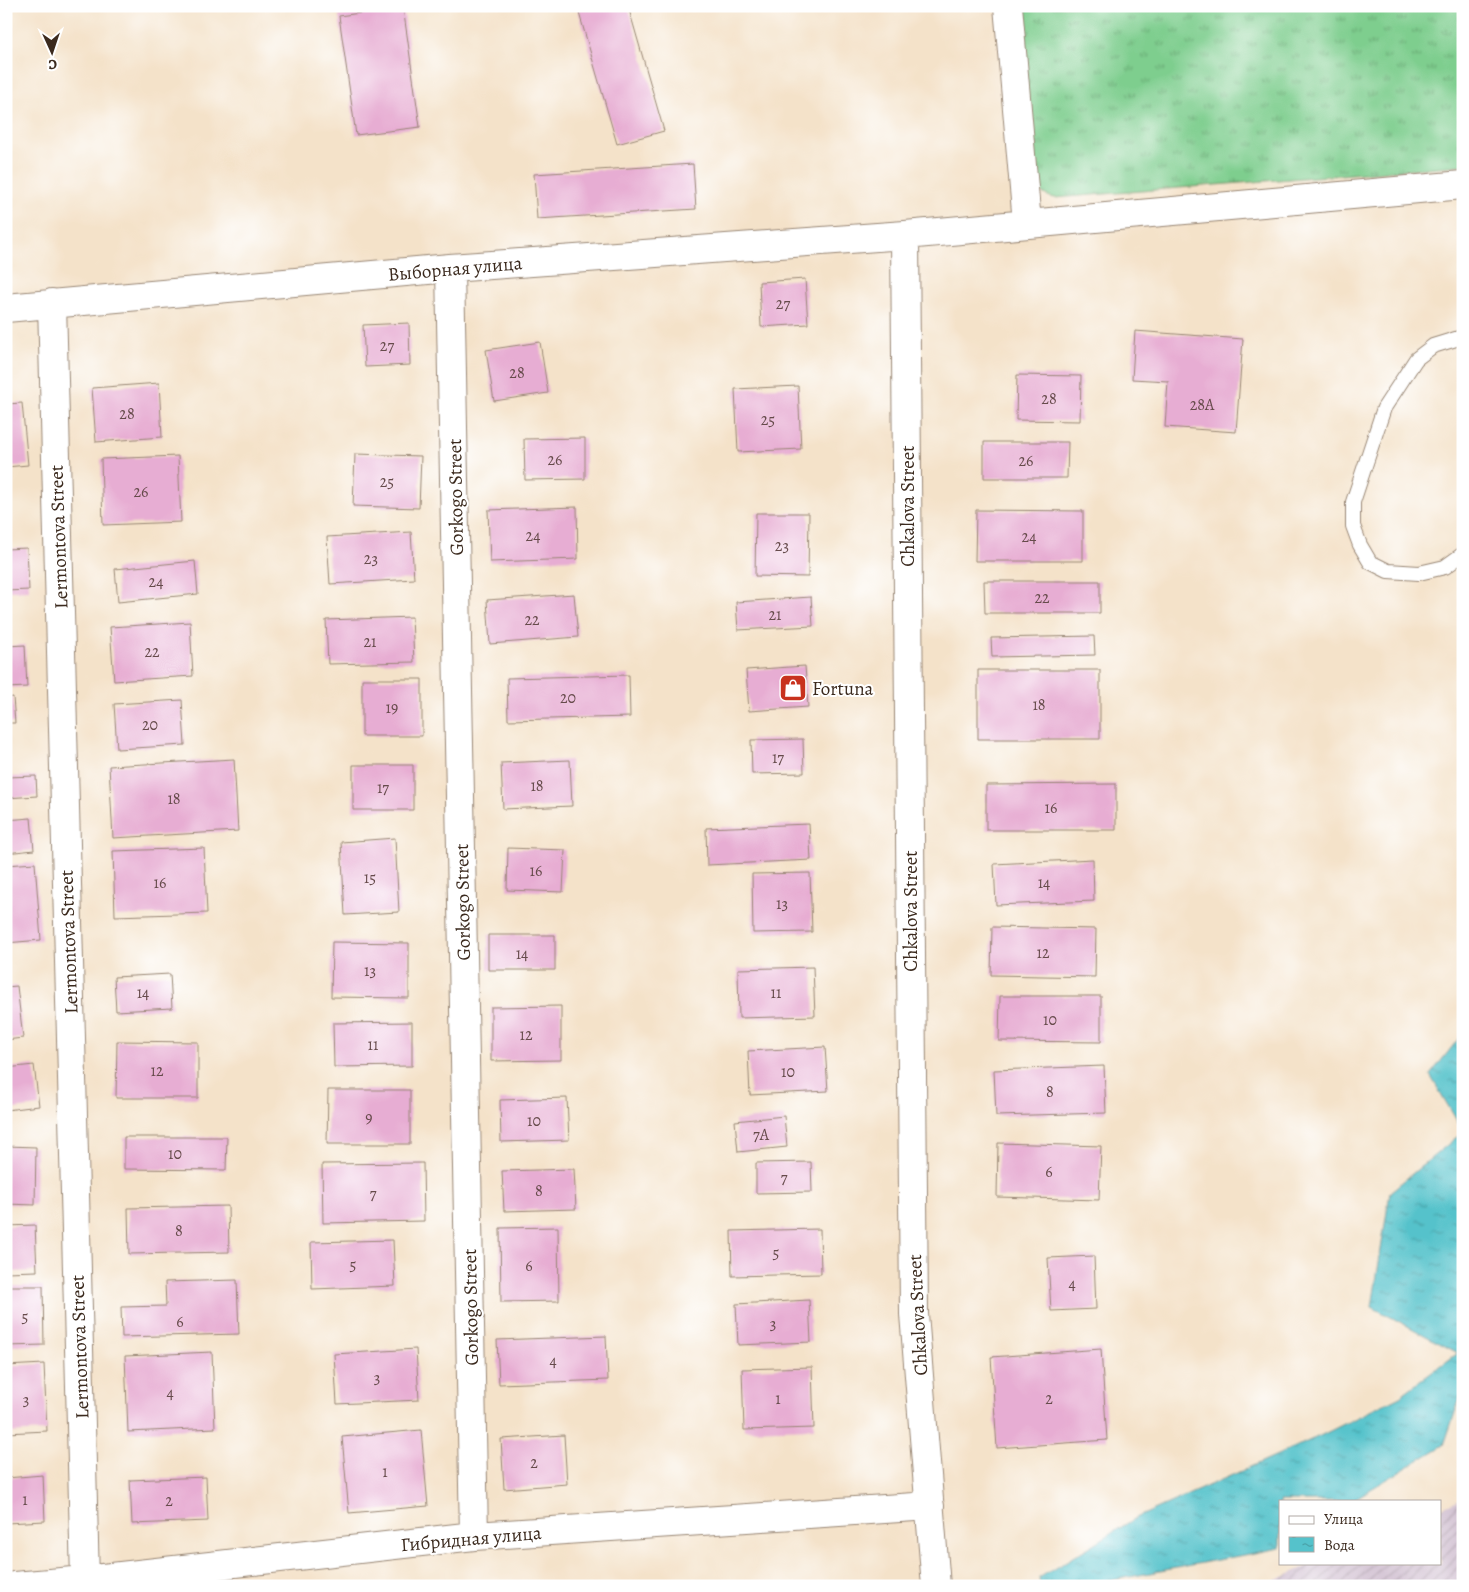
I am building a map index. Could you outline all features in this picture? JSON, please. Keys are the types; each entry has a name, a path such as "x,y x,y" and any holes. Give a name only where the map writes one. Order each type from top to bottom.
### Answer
{"street":[{"path":"1008,6 1027,223"},
{"name":"Выборная улица","path":"6,308 450,268 905,235 1463,185"},
{"name":"Chkalova Street","path":"905,235 914,1314 936,1586"},
{"name":"Gorkogo Street","path":"450,268 474,1536"},
{"name":"Lermontova Street","path":"52,303 85,1580"},
{"name":"Гибридная улица","path":"14,1586 85,1580 474,1536 930,1506"}],"lane":[{"path":"1459,338 1433,346 1416,359 1384,408 1354,502 1353,526 1360,545 1370,562 1388,571 1419,573 1445,567 1463,554"}],"shaded area":[{"path":"1463,1498 1463,1586 1263,1586 1312,1564 1442,1564 1442,1507"}],"green space":[{"path":"1018,6 1463,6 1463,165 1055,198 1048,196 1035,185"}],"water":[{"path":"1463,1033 1463,1131 1430,1075"},
{"path":"1463,1132 1463,1389 1444,1445 1353,1500 1279,1500 1279,1548 1082,1586 1040,1586 1039,1578 1136,1518 1322,1435 1400,1396 1458,1353 1372,1307 1390,1192"}],"building":[{"path":"577,6 628,6 664,131 617,144"},
{"path":"403,7 420,127 356,135 339,16"},
{"path":"693,164 696,209 537,219 534,174"},
{"path":"805,279 808,324 761,327 759,282"},
{"path":"409,323 410,365 365,367 363,325"},
{"path":"1135,331 1243,339 1236,432 1165,427 1168,381 1132,379"},
{"path":"540,342 548,393 494,401 486,350"},
{"path":"1017,375 1081,376 1080,421 1016,420"},
{"path":"159,383 162,437 96,442 92,388"},
{"path":"798,386 801,449 738,452 735,389"},
{"path":"22,403 28,465 6,467 6,404"},
{"path":"585,438 585,479 525,480 524,439"},
{"path":"984,442 1068,442 1067,478 984,478"},
{"path":"355,454 421,456 419,508 353,506"},
{"path":"178,456 181,522 103,525 101,459"},
{"path":"577,507 578,559 490,562 488,510"},
{"path":"976,510 1083,511 1083,561 975,561"},
{"path":"756,513 809,513 808,577 755,576"},
{"path":"411,532 414,579 330,584 327,537"},
{"path":"27,548 29,590 6,591 6,549"},
{"path":"195,561 198,594 118,602 115,569"},
{"path":"984,581 1100,581 1100,613 985,613"},
{"path":"574,594 578,637 490,644 487,600"},
{"path":"811,597 813,626 738,630 736,602"},
{"path":"412,617 414,662 328,664 326,620"},
{"path":"190,622 193,676 114,681 110,627"},
{"path":"1094,636 1095,655 992,657 991,638"},
{"path":"25,645 27,687 6,688 6,646"},
{"path":"805,666 808,707 749,711 746,670"},
{"path":"978,670 1100,670 1100,739 978,739"},
{"path":"629,675 630,717 508,720 507,678"},
{"path":"362,679 422,679 422,736 362,736"},
{"path":"13,697 15,723 6,723 6,698"},
{"path":"182,700 185,745 117,749 114,704"},
{"path":"803,739 804,773 752,774 751,740"},
{"path":"234,759 238,831 113,838 109,766"},
{"path":"570,760 572,806 503,809 501,763"},
{"path":"353,765 413,765 413,810 353,810"},
{"path":"36,776 37,796 6,798 6,777"},
{"path":"1116,784 1116,830 986,830 986,785"},
{"path":"31,818 34,850 6,853 6,820"},
{"path":"809,824 811,860 707,865 706,828"},
{"path":"395,838 399,912 345,915 341,842"},
{"path":"204,848 207,913 115,916 113,851"},
{"path":"508,848 565,850 563,892 507,890"},
{"path":"1093,859 1094,901 996,905 994,864"},
{"path":"35,863 41,940 6,943 6,865"},
{"path":"810,873 812,932 753,933 752,874"},
{"path":"992,927 1096,929 1095,977 991,975"},
{"path":"488,935 555,935 555,970 488,970"},
{"path":"332,942 409,943 409,998 331,997"},
{"path":"813,967 815,1016 739,1018 738,969"},
{"path":"170,974 172,1008 116,1011 114,977"},
{"path":"17,986 23,1038 6,1040 6,987"},
{"path":"1000,996 1101,996 1101,1042 999,1041"},
{"path":"561,1006 561,1060 491,1061 491,1007"},
{"path":"412,1022 412,1066 334,1067 333,1023"},
{"path":"117,1041 198,1042 198,1098 116,1098"},
{"path":"825,1047 828,1091 750,1095 748,1051"},
{"path":"34,1065 39,1106 6,1110 6,1068"},
{"path":"1104,1066 1106,1113 996,1116 994,1070"},
{"path":"328,1090 410,1090 410,1144 327,1144"},
{"path":"567,1098 569,1140 501,1142 500,1100"},
{"path":"784,1116 787,1147 738,1152 735,1121"},
{"path":"124,1137 227,1137 226,1170 124,1169"},
{"path":"998,1143 1101,1146 1099,1200 997,1197"},
{"path":"6,1146 36,1147 35,1205 6,1204"},
{"path":"811,1162 812,1192 756,1193 756,1163"},
{"path":"423,1163 424,1221 323,1223 322,1164"},
{"path":"574,1169 576,1209 504,1211 502,1171"},
{"path":"228,1206 229,1252 129,1254 128,1208"},
{"path":"35,1225 37,1271 6,1272 6,1226"},
{"path":"558,1227 559,1301 501,1302 500,1228"},
{"path":"820,1229 821,1274 732,1276 731,1231"},
{"path":"393,1240 395,1286 312,1289 311,1242"},
{"path":"1094,1256 1096,1309 1051,1311 1048,1258"},
{"path":"237,1280 239,1334 122,1337 121,1307 166,1306 165,1282"},
{"path":"6,1286 43,1286 44,1345 6,1346"},
{"path":"809,1300 811,1342 738,1345 736,1304"},
{"path":"606,1336 608,1380 499,1384 497,1340"},
{"path":"416,1349 419,1400 337,1404 334,1354"},
{"path":"1101,1349 1107,1440 997,1448 991,1357"},
{"path":"212,1352 215,1428 128,1432 125,1356"},
{"path":"44,1364 47,1431 6,1433 6,1366"},
{"path":"812,1367 814,1428 744,1430 742,1369"},
{"path":"421,1430 428,1506 349,1513 342,1437"},
{"path":"564,1435 567,1484 504,1489 501,1439"},
{"path":"43,1475 45,1521 6,1523 6,1478"},
{"path":"206,1477 208,1521 132,1524 130,1480"}],"place":[{"name":"Fortuna","path":"793,688"}]}
